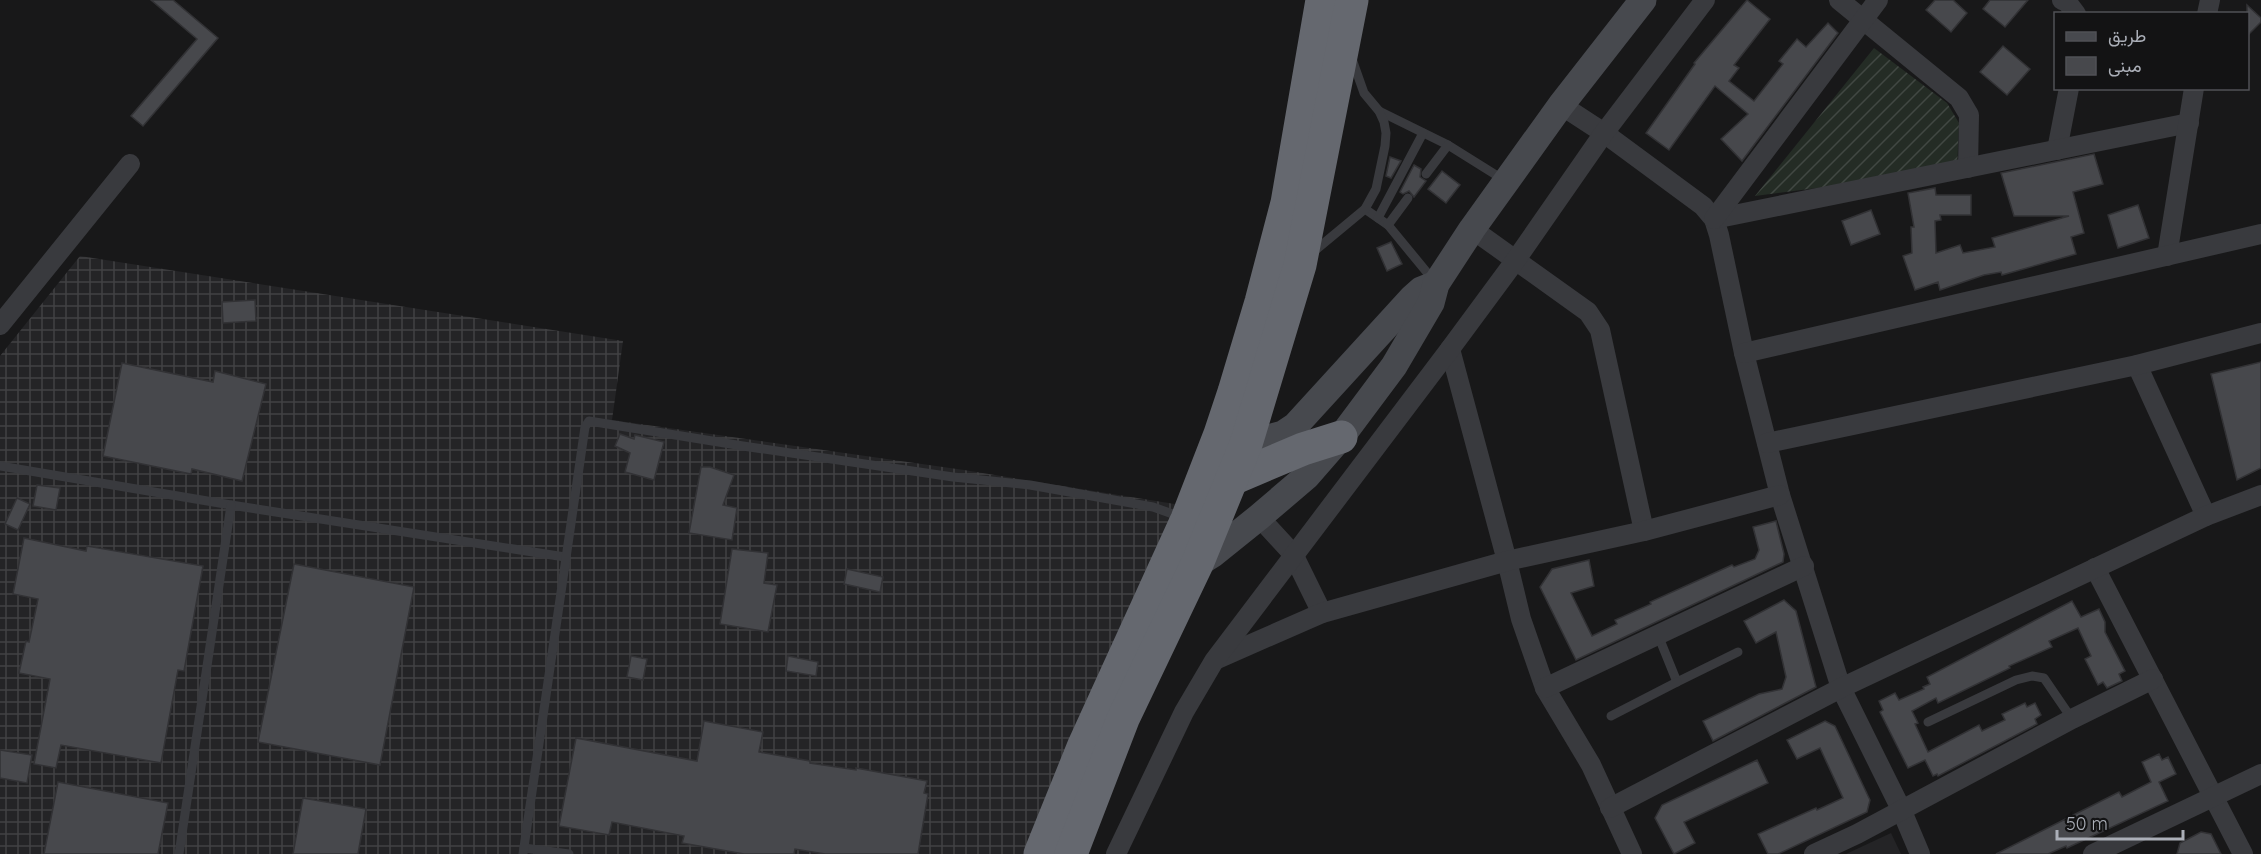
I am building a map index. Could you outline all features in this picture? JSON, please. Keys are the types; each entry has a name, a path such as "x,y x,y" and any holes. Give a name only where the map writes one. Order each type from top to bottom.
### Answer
{"highway":[{"path":"1040,854 1084,745 1186,519 1220,434 1261,302 1287,203 1322,0"},
{"path":"1071,854 1123,719 1197,564 1246,444 1300,265 1349,15"},
{"path":"1232,479 1304,449 1341,437"}],"street":[{"path":"1197,564 1260,517 1307,476 1341,437 1394,366 1431,303 1436,284 1472,230 1561,105 1643,0"},
{"path":"1116,854 1184,712 1214,661 1450,349 1515,261 1604,133 1705,0"},
{"path":"1839,0 1959,98 1969,116 1968,168"},
{"path":"1714,219 1878,0"},
{"path":"2062,0 2067,2 2074,12"},
{"path":"2057,150 2069,90"},
{"path":"2168,256 2194,90"},
{"path":"1561,105 1604,133 1702,206 1714,219 1744,353 1780,495 1841,688 1901,809 1920,854"},
{"path":"1714,219 2189,123"},
{"path":"0,325 130,164"},
{"path":"1472,230 1588,312 1600,330 1644,531"},
{"path":"1744,353 2261,234"},
{"path":"1246,444 1277,436 1295,426 1412,298 1421,290 1436,284"},
{"path":"1767,443 2137,365 2261,333"},
{"path":"1450,349 1508,561 1521,619 1545,688 1591,765 1632,854"},
{"path":"2137,365 2206,516"},
{"path":"1214,661 1322,613 1508,561 1644,531 1780,495"},
{"path":"1610,808 1841,688 2206,516 2261,495"},
{"path":"1260,517 1293,554 1322,613"},
{"path":"1545,688 1804,566"},
{"path":"2095,568 2243,854"},
{"path":"1814,854 1857,834 2072,719 2153,679"},
{"path":"2093,854 2261,774"}],"lane":[{"path":"1300,265 1365,209 1376,189 1385,146 1384,122 1358,80 1349,15"},
{"path":"1379,111 1448,145 1506,182"},
{"path":"1378,218 1423,133"},
{"path":"1426,174 1448,145"},
{"path":"1388,225 1408,198"},
{"path":"1365,209 1388,225 1436,284"},
{"path":"569,854 523,851 565,557 585,427 589,421 743,446 1030,486 1153,507 1186,519"},
{"path":"0,466 565,557"},
{"path":"179,854 231,505"},
{"path":"1658,635 1677,681"},
{"path":"1611,716 1738,652"},
{"path":"1928,722 2016,680 2032,676 2044,678 2072,719"}],"shaded area":[{"path":"1874,48 1947,103 1959,123 1957,170 1755,196"},
{"path":"80,256 623,341 612,420 964,470 1187,506 1033,854 0,854 0,356"},
{"path":"1891,833 1901,854 1846,854"}],"building":[{"path":"151,0 173,0 218,38 143,126 131,116 197,39"},
{"path":"1747,0 1770,19 1734,65 1739,68 1729,81 1754,101 1783,64 1779,61 1797,39 1806,47 1828,23 1838,33 1742,161 1721,139 1748,114 1715,86 1669,150 1646,133 1694,63"},
{"path":"1935,0 1953,0 1967,13 1951,32 1926,10"},
{"path":"1990,0 2028,0 2005,27 1983,9"},
{"path":"2247,5 2261,18 2261,22 2249,34 2249,12 2247,12"},
{"path":"2003,46 2030,69 2007,95 1980,72"},
{"path":"2094,154 2103,184 2073,192 2084,233 2071,237 2076,254 2002,275 2001,272 1984,275 1940,290 1938,282 1915,290 1903,256 1912,253 1911,227 1914,227 1908,193 1935,188 1936,195 1971,195 1971,215 1940,215 1941,220 1935,221 1936,253 1960,245 1963,253 1995,247 1992,238 2069,216 2014,216 2001,173"},
{"path":"1390,157 1401,161 1391,178 1386,176"},
{"path":"1414,165 1421,169 1420,177 1426,181 1414,197 1409,191 1403,194 1400,192"},
{"path":"1442,171 1460,185 1446,203 1428,189"},
{"path":"2138,205 2149,238 2118,248 2108,215"},
{"path":"1871,210 1880,234 1851,245 1842,221"},
{"path":"1391,242 1402,264 1387,271 1377,248"},
{"path":"255,300 256,321 223,323 222,302"},
{"path":"2261,362 2261,468 2237,480 2211,374"},
{"path":"122,363 213,382 215,371 266,384 242,481 192,469 191,474 103,456"},
{"path":"620,434 634,439 635,435 664,442 654,480 625,472 630,453 615,446"},
{"path":"701,467 710,467 734,475 723,505 737,508 732,540 689,533"},
{"path":"37,485 60,488 56,510 33,506"},
{"path":"17,498 30,504 18,530 5,524"},
{"path":"1776,521 1784,554 1783,562 1576,660 1540,587 1552,569 1589,560 1594,586 1571,593 1592,636 1617,624 1615,620 1651,604 1650,602 1732,565 1734,567 1755,559 1759,550 1753,527"},
{"path":"24,538 86,551 87,546 203,566 184,671 178,670 161,763 61,745 56,768 34,764 50,679 19,673 26,641 29,642 38,599 13,594"},
{"path":"732,549 768,553 764,583 777,585 768,632 720,624"},
{"path":"294,564 414,587 380,765 258,742"},
{"path":"847,569 883,577 880,592 844,584"},
{"path":"1784,600 1796,611 1816,687 1713,741 1703,721 1759,694 1782,689 1786,677 1776,632 1756,643 1744,621"},
{"path":"2072,601 2081,617 2099,609 2105,622 2105,632 2125,671 2119,674 2122,681 2107,688 2103,682 2098,685 2085,659 2091,656 2078,628 2049,641 2052,647 2009,666 2010,668 1938,703 1936,698 1912,711 1918,723 1915,724 1928,752 1979,725 1982,731 2005,720 2002,714 2025,703 2027,707 2035,703 2041,715 2035,719 2037,724 1938,776 1937,774 1933,776 1925,760 1908,768 1880,712 1883,710 1879,701 1895,693 1899,700 1924,689 1923,687 1930,684 1927,677"},
{"path":"631,656 647,659 643,680 627,677"},
{"path":"788,656 818,662 816,676 786,671"},
{"path":"704,721 763,732 759,752 810,761 810,763 856,770 856,768 927,781 924,793 928,794 918,854 825,854 795,849 794,854 744,854 682,843 684,836 612,822 609,835 559,826 576,738 697,761"},
{"path":"1825,721 1835,726 1870,800 1867,812 1778,854 1768,854 1758,834 1843,798 1820,748 1797,759 1787,740"},
{"path":"0,750 32,755 27,783 0,778"},
{"path":"2159,754 2162,760 2168,757 2176,774 2159,782 2168,801 2067,848 2066,846 2048,854 1996,854 2119,792 2122,797 2151,782 2142,762"},
{"path":"1757,760 1768,783 1684,822 1695,843 1674,854 1655,818 1662,805"},
{"path":"58,782 168,803 158,854 44,854"},
{"path":"303,798 366,809 358,854 293,854"},
{"path":"2201,832 2211,834 2221,854 2177,854 2180,843"}]}
